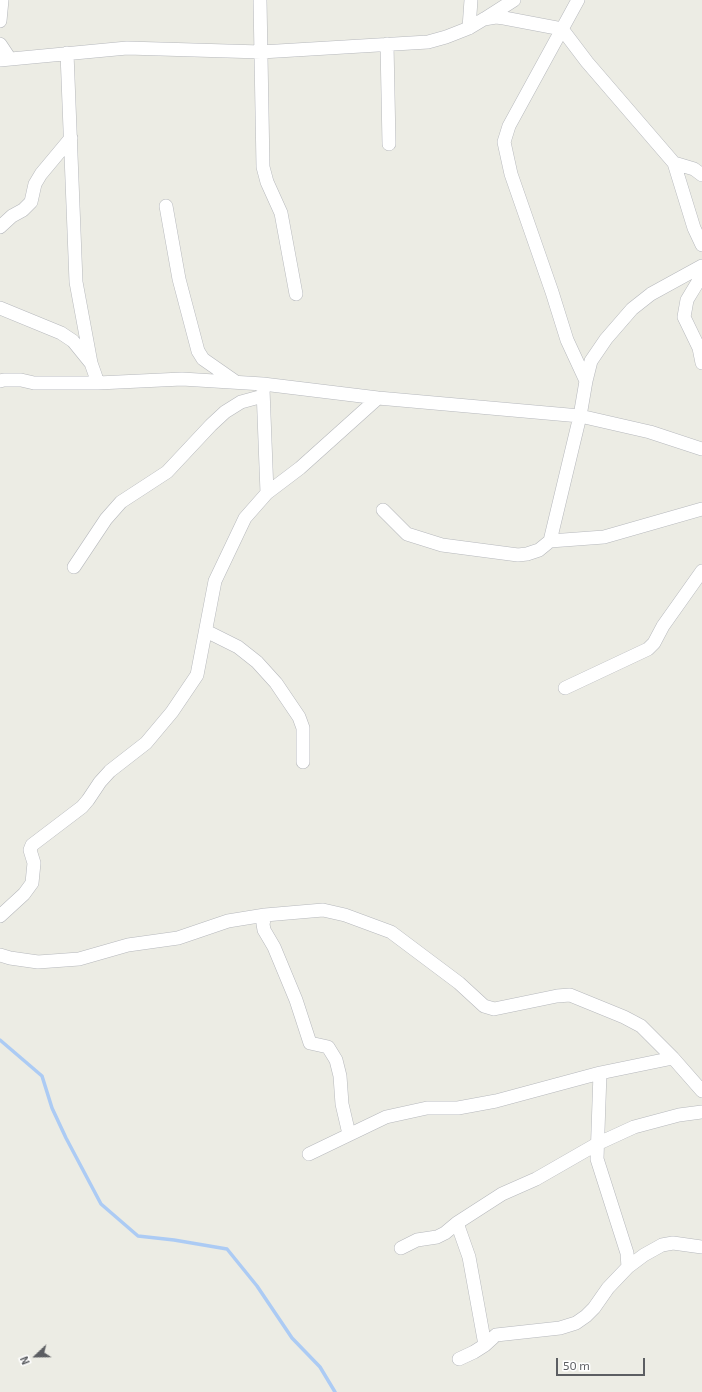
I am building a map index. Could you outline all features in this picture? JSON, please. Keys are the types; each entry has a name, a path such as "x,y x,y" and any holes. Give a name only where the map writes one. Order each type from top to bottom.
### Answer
{"street":[{"path":"0,21 2,0"},
{"path":"260,0 263,167 267,182 281,213 296,294"},
{"path":"469,28 471,0"},
{"path":"0,44 5,60 127,48 261,52 428,42 469,28 514,0"},
{"path":"578,0 509,126 504,142 511,174 567,340 586,381"},
{"path":"484,19 504,18 562,29 587,62 674,163 694,228 702,245"},
{"path":"387,44 389,144"},
{"path":"67,53 76,282 91,363 98,383"},
{"path":"0,227 12,216 23,210 30,202 38,179 70,138"},
{"path":"674,163 694,169 702,175"},
{"path":"166,206 179,279 198,351 202,359 236,382"},
{"path":"550,541 580,416 591,361 606,339 632,309 651,294 702,266"},
{"path":"702,275 687,300 684,317 699,348 702,363"},
{"path":"0,308 61,333 73,342 91,363"},
{"path":"0,381 22,380 34,383 98,383 182,379 236,382 263,390 378,398 580,416 650,432 702,450"},
{"path":"263,390 267,493"},
{"path":"74,567 106,519 121,502 167,472 225,412 263,390"},
{"path":"0,916 24,894 32,883 34,863 30,850 32,844 82,807 110,771 146,743 172,712 197,675 215,581 245,518 267,493 300,468 378,398"},
{"path":"383,510 407,534 442,545 518,555 539,550 550,541 604,537 702,509"},
{"path":"565,688 648,649 654,643 662,626 702,572"},
{"path":"206,631 238,647 257,662 276,683 299,717 303,728 303,762"},
{"path":"0,956 38,962 79,959 128,945 178,938 228,921 265,915 323,910 345,915 391,932 459,983 484,1006 494,1008 557,996 570,995 624,1017 641,1026 673,1058 702,1091"},
{"path":"265,915 263,924 264,930 274,947 296,1000 310,1043 328,1047 336,1060 340,1076 342,1104 349,1134"},
{"path":"309,1154 386,1117 427,1108 458,1108 496,1101 600,1073 673,1058"},
{"path":"600,1073 597,1159 627,1253 628,1267"},
{"path":"401,1248 417,1240 437,1237 502,1194 536,1179 597,1144 634,1127 679,1115 702,1112"},
{"path":"457,1223 469,1257 485,1345"},
{"path":"459,1359 485,1345 496,1335 560,1328 576,1323 594,1308 608,1288 628,1267 644,1255 662,1245 673,1243 702,1247"},
{"path":"627,1253 644,1255"}],"waterway":[{"path":"0,1040 42,1076 52,1108 101,1204 138,1236 174,1240 227,1249 257,1286 292,1338 320,1367 335,1392"}]}
